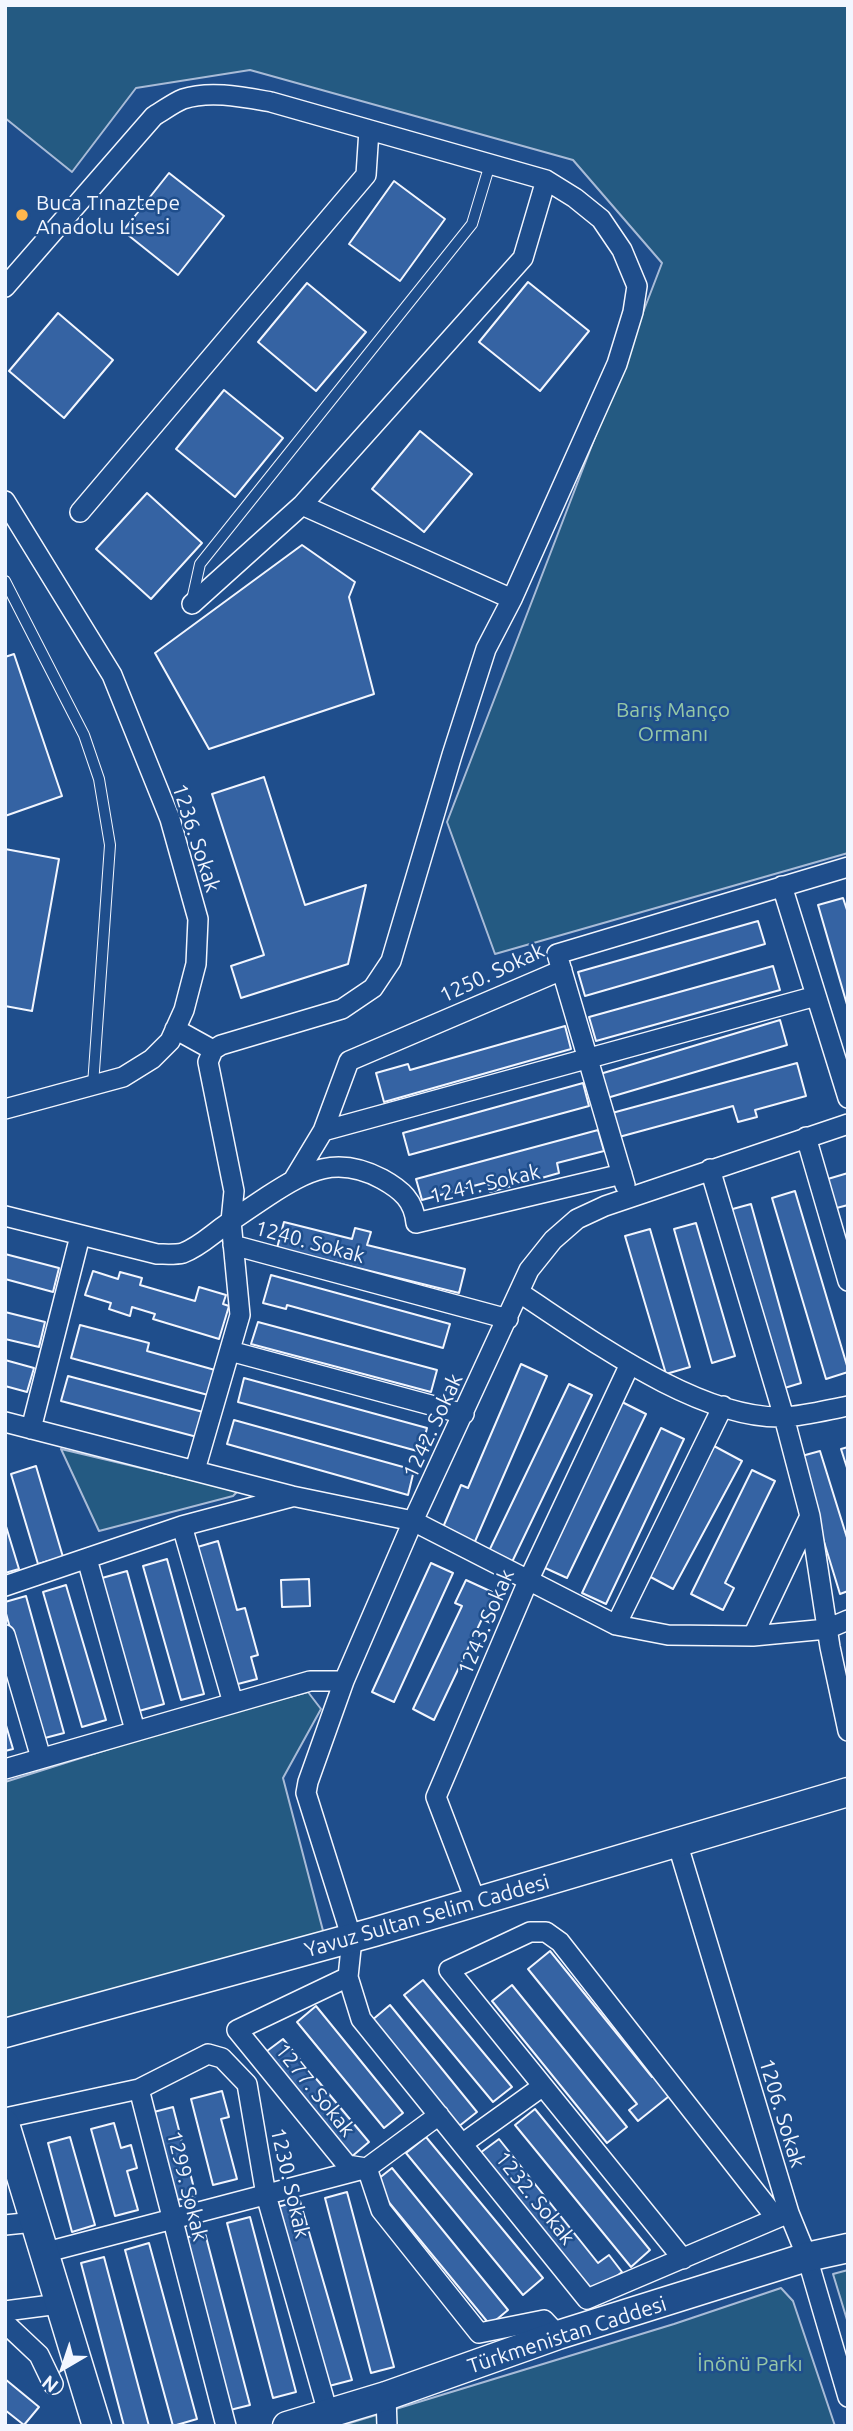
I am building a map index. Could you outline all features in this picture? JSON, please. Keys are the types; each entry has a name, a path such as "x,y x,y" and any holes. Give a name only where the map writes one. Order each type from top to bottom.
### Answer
{"main road":[{"name":"Yavuz Sultan Selim Caddesi","path":"5,2033 352,1938 848,1792"},
{"path":"6,2127 97,2426"},
{"name":"Türkmenistan Caddesi","path":"286,2426 386,2396 558,2336 807,2257 848,2248"}],"street":[{"path":"5,287 154,116 182,99 209,95 271,102 546,180 601,219 622,250 637,286 633,312 617,364 512,599 486,649 391,961 373,988 342,1009 221,1045 213,1050 208,1062 234,1191 231,1221"},
{"path":"80,512 366,175 369,130"},
{"path":"191,604 302,505 523,258 546,180"},
{"name":"1236. Sokak","path":"5,502 111,674 170,819 198,919 196,964 184,1010 170,1041 152,1059 123,1077 5,1109"},
{"path":"302,505 512,599"},
{"name":"1250. Sokak","path":"294,1179 323,1131 349,1061 562,971 557,954 848,867"},
{"path":"782,886 848,1098"},
{"path":"562,971 629,1196"},
{"path":"323,1131 816,996"},
{"path":"175,1029 213,1050"},
{"name":"1242. Sokak","path":"352,1938 306,1794 344,1681 529,1270 553,1240 577,1219 629,1196 848,1124"},
{"path":"806,1137 847,1278"},
{"name":"1241. Sokak","path":"231,1221 294,1179 318,1168 337,1166 375,1175 393,1185 407,1196 415,1210 416,1223 622,1174"},
{"path":"710,1169 784,1417 810,1516 827,1629 848,1731"},
{"name":"1240. Sokak","path":"5,1216 157,1254 180,1254 195,1248 231,1221"},
{"name":"1240. Sokak","path":"231,1221 233,1245 508,1319"},
{"path":"31,1429 80,1236"},
{"path":"195,1470 240,1314 233,1245"},
{"path":"520,1293 630,1364 692,1395 723,1406 748,1413 784,1417 848,1406"},
{"path":"230,1351 464,1414"},
{"name":"1243. Sokak","path":"476,1902 436,1797 528,1581 630,1364"},
{"path":"616,1625 723,1406"},
{"path":"5,1422 292,1496 414,1521 616,1625 668,1635 753,1636 827,1629 848,1620"},
{"path":"5,1586 182,1526 292,1496"},
{"path":"753,1636 810,1516"},
{"path":"182,1526 233,1703"},
{"path":"87,1559 135,1730"},
{"path":"5,1635 40,1758"},
{"path":"5,1769 310,1681 344,1681"},
{"name":"1206. Sokak","path":"677,1842 782,2216 807,2257 848,2397"},
{"path":"683,2259 449,1970 530,1932 546,1932 560,1942 782,2216"},
{"name":"1232. Sokak","path":"352,1938 348,1978 361,2019 587,2299 782,2216"},
{"name":"1277. Sokak","path":"348,1978 237,2030 347,2165 367,2168"},
{"path":"6,2127 139,2090 208,2054 237,2030"},
{"name":"1230. Sokak","path":"208,2054 222,2058 247,2084 266,2195 328,2413"},
{"path":"462,2144 542,2087"},
{"name":"1299. Sokak","path":"139,2090 226,2426"},
{"path":"43,2253 367,2168 439,2115"},
{"path":"367,2168 381,2210 479,2333 544,2320 558,2336"},
{"path":"5,2225 34,2222"},
{"path":"5,2311 59,2304"},
{"path":"5,2323 39,2355 53,2384"},
{"path":"386,2396 387,2426"}],"lane":[{"path":"191,604 200,564 472,224 490,164"},
{"path":"5,581 84,735 99,779 110,845 93,1085"}],"green space":[{"name":"Barış Manço Ormanı","path":"5,5 848,5 848,853 495,954 447,822 662,263 573,160 250,70 136,88 72,172 5,118"},
{"path":"61,1449 238,1491 233,1496 99,1531"},
{"path":"308,1692 321,1709 283,1778 327,1946 5,2027 5,1782 188,1724"},
{"path":"848,2270 848,2323 833,2274"},
{"name":"İnönü Parkı","path":"781,2288 793,2301 835,2426 340,2426 674,2324"}],"building":[{"path":"169,173 224,216 178,275 123,231"},
{"path":"394,181 445,219 400,281 349,244"},
{"path":"528,282 589,331 540,391 479,342"},
{"path":"307,283 366,332 316,391 258,342"},
{"path":"58,313 113,360 64,418 9,371"},
{"path":"224,390 283,438 235,497 176,449"},
{"path":"420,431 472,474 424,532 372,489"},
{"path":"147,493 202,543 151,599 96,549"},
{"path":"302,545 355,582 349,597 374,694 209,749 155,653"},
{"path":"14,654 62,796 5,816 5,657"},
{"path":"264,777 305,905 366,885 348,964 241,998 231,966 264,955 212,794"},
{"path":"5,849 59,859 32,1011 5,1006"},
{"path":"843,898 848,913 848,1008 818,905"},
{"path":"758,921 765,944 585,996 578,972"},
{"path":"773,966 780,990 596,1041 589,1017"},
{"path":"780,1020 787,1045 607,1098 600,1074"},
{"path":"565,1026 571,1049 384,1102 376,1073 408,1064 410,1070"},
{"path":"797,1063 806,1096 755,1110 757,1117 738,1122 733,1106 619,1137 612,1113"},
{"path":"583,1083 589,1106 409,1155 403,1133"},
{"path":"598,1130 604,1151 557,1163 559,1173 538,1179 535,1169 513,1175 515,1185 490,1192 488,1182 422,1200 416,1179"},
{"path":"848,1173 848,1205 829,1210 821,1181"},
{"path":"795,1191 848,1369 848,1372 826,1379 772,1198"},
{"path":"751,1204 801,1383 778,1390 729,1210"},
{"path":"284,1222 352,1239 355,1228 371,1232 367,1245 465,1269 459,1293 277,1248"},
{"path":"696,1223 735,1356 712,1363 674,1229"},
{"path":"650,1229 690,1367 666,1374 625,1236"},
{"path":"5,1254 59,1268 53,1292 5,1279"},
{"path":"93,1271 118,1279 120,1272 142,1278 140,1285 195,1301 199,1287 226,1295 223,1304 229,1306 219,1339 153,1319 155,1314 132,1307 130,1316 109,1309 111,1303 85,1295"},
{"path":"271,1275 450,1324 443,1348 287,1305 286,1309 263,1303"},
{"path":"5,1312 45,1322 39,1347 5,1339"},
{"path":"258,1322 437,1370 431,1392 251,1344"},
{"path":"80,1325 149,1343 147,1351 215,1370 208,1395 71,1358"},
{"path":"5,1360 34,1368 27,1392 5,1386"},
{"path":"521,1364 547,1376 473,1546 441,1532 461,1485 468,1488"},
{"path":"68,1376 203,1412 197,1437 61,1401"},
{"path":"244,1378 427,1428 421,1452 238,1402"},
{"path":"569,1384 592,1395 512,1562 489,1551"},
{"path":"622,1402 646,1414 567,1578 543,1567"},
{"path":"234,1420 414,1470 408,1495 227,1444"},
{"path":"661,1428 684,1439 606,1604 582,1593"},
{"path":"714,1446 742,1461 673,1589 645,1574"},
{"path":"848,1447 848,1471 841,1449"},
{"path":"820,1451 848,1541 848,1591 840,1594 798,1457"},
{"path":"36,1466 63,1557 38,1564 11,1474"},
{"path":"752,1470 775,1481 725,1583 734,1588 723,1610 691,1594"},
{"path":"5,1523 19,1569 5,1573"},
{"path":"218,1541 237,1610 245,1608 258,1655 251,1657 257,1679 234,1685 194,1548"},
{"path":"167,1559 204,1694 181,1700 143,1566"},
{"path":"431,1563 453,1573 394,1702 372,1692"},
{"path":"127,1571 164,1704 139,1711 102,1578"},
{"path":"309,1579 310,1606 282,1607 281,1580"},
{"path":"466,1580 503,1597 491,1623 482,1619 434,1720 413,1709 462,1606 455,1603"},
{"path":"66,1585 106,1720 82,1727 43,1592"},
{"path":"26,1596 64,1733 41,1739 5,1610 5,1602"},
{"path":"5,1722 13,1749 5,1751"},
{"path":"550,1951 652,2077 657,2073 673,2093 638,2121 629,2110 637,2104 528,1969"},
{"path":"423,1980 512,2087 493,2102 404,1995"},
{"path":"512,1985 627,2127 607,2143 492,2001"},
{"path":"390,2005 477,2112 458,2127 371,2021"},
{"path":"316,2006 403,2113 384,2128 297,2022"},
{"path":"283,2039 369,2142 350,2158 263,2054"},
{"path":"222,2091 229,2117 221,2119 237,2179 213,2185 191,2099"},
{"path":"173,2107 196,2196 172,2201 150,2113"},
{"path":"535,2109 650,2250 631,2267 515,2125"},
{"path":"114,2123 121,2148 131,2145 137,2168 127,2171 138,2210 115,2216 91,2129"},
{"path":"70,2137 95,2225 72,2232 48,2143"},
{"path":"426,2137 543,2278 523,2295 406,2153"},
{"path":"499,2139 598,2263 609,2255 622,2272 593,2295 480,2153"},
{"path":"392,2168 508,2310 490,2325 373,2183"},
{"path":"347,2192 394,2367 371,2373 325,2198"},
{"path":"300,2201 352,2380 329,2386 277,2207"},
{"path":"250,2217 296,2392 273,2398 227,2223"},
{"path":"205,2233 250,2405 226,2411 180,2239"},
{"path":"149,2243 197,2419 173,2426 125,2250"},
{"path":"104,2257 149,2426 124,2426 81,2263"},
{"path":"5,2379 39,2407 24,2425 5,2410"}],"place":[{"name":"Buca Tınaztepe Anadolu Lisesi","path":"22,215"}]}
